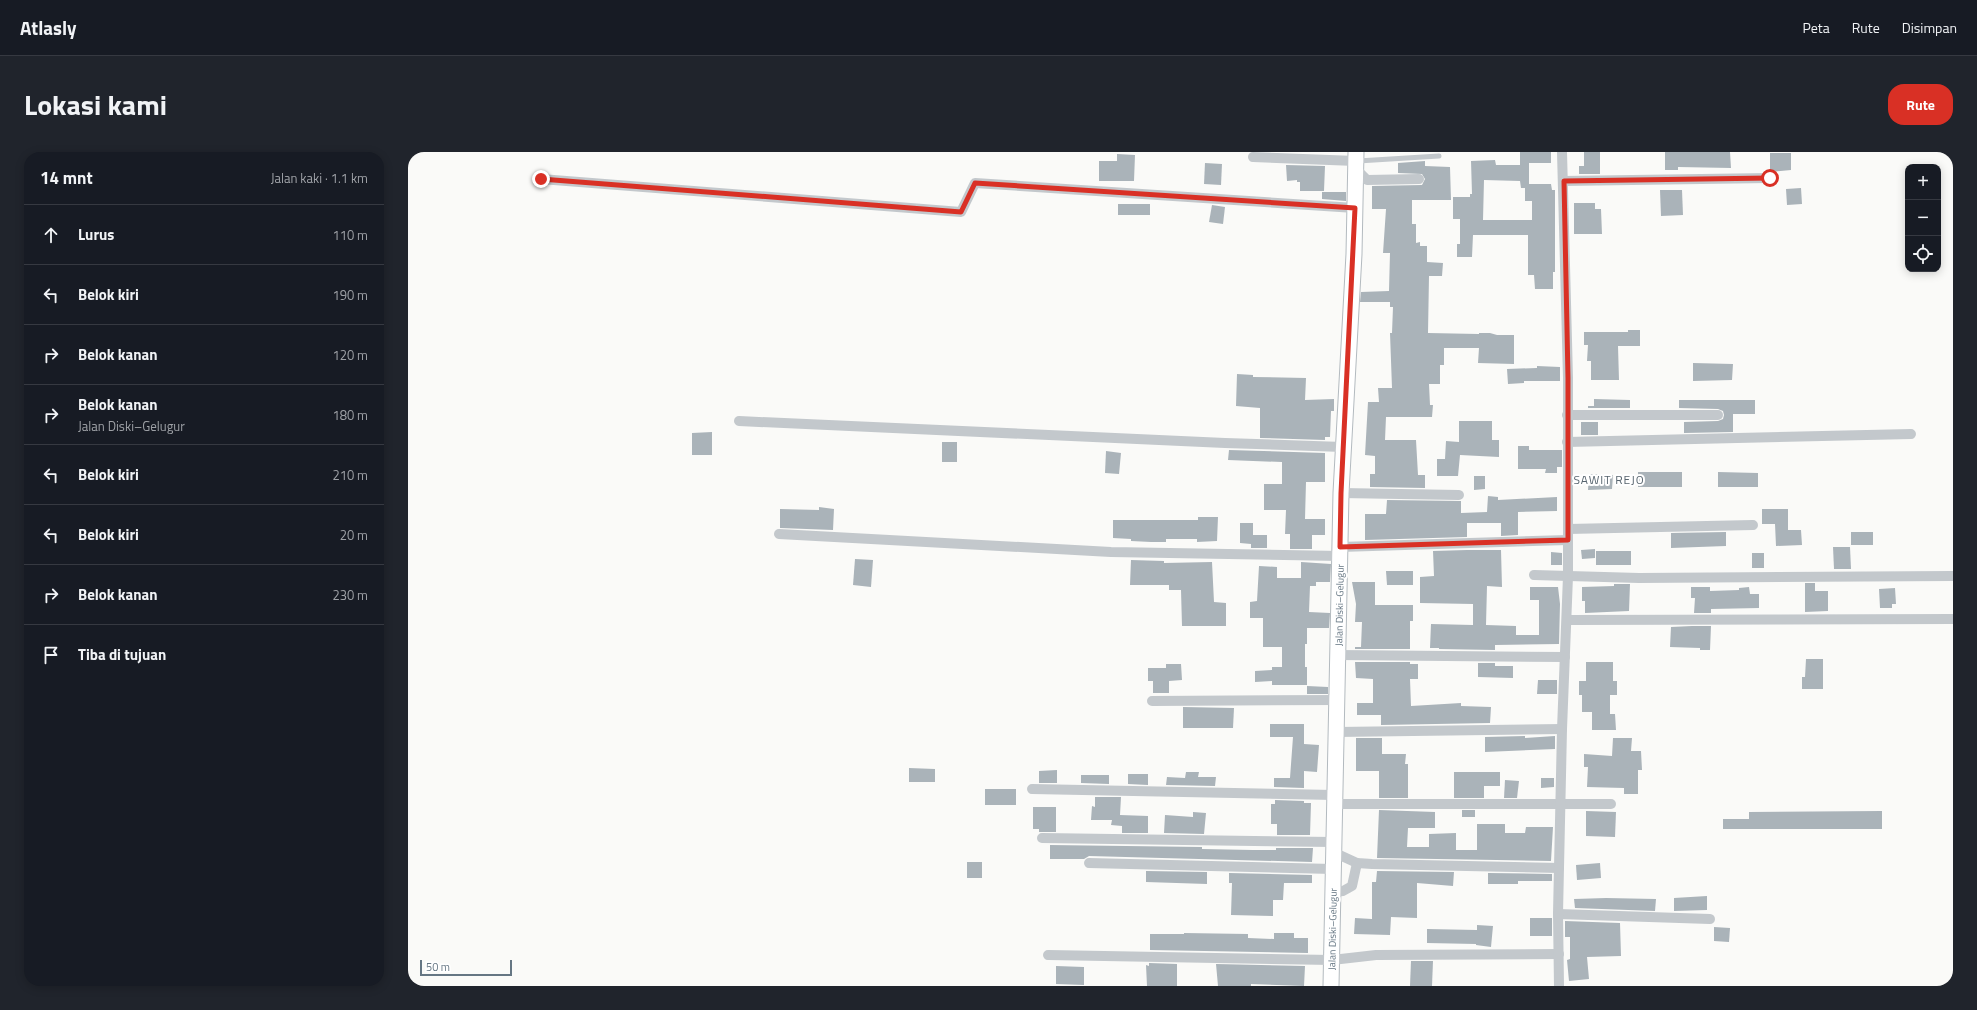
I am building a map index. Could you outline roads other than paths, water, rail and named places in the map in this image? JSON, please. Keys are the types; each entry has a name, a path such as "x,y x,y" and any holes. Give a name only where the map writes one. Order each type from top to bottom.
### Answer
{"main road":[{"name":"Jalan Diski–Gelugur","path":"1331,986 1341,493 1356,161"}],"street":[{"path":"1559,986 1558,914 1560,804 1565,657 1568,620 1564,181 1562,152"},
{"path":"1253,157 1356,161 1367,180 1419,179"},
{"path":"1564,181 1770,178"},
{"path":"541,179 961,212 975,183 1355,208"},
{"path":"1567,415 1718,415"},
{"path":"739,421 1217,443 1343,447"},
{"path":"1567,442 1911,434"},
{"path":"1341,493 1459,496"},
{"path":"1568,529 1752,526"},
{"path":"779,534 1111,552 1340,551 1568,540"},
{"path":"1534,575 1647,578 1953,576"},
{"path":"1568,620 1953,619"},
{"path":"1338,655 1565,657"},
{"path":"1152,701 1337,700"},
{"path":"1337,732 1562,729"},
{"path":"1032,789 1334,799 1612,804"},
{"path":"1042,838 1333,847 1357,863 1559,868"},
{"path":"1089,863 1333,869"},
{"path":"1333,892 1343,891 1352,886 1357,863"},
{"path":"1558,914 1710,919"},
{"path":"1048,955 1332,960 1376,955 1559,954"}],"lane":[{"path":"1356,161 1439,156"}],"district":[{"name":"SAWIT REJO","path":"1609,480"}]}
